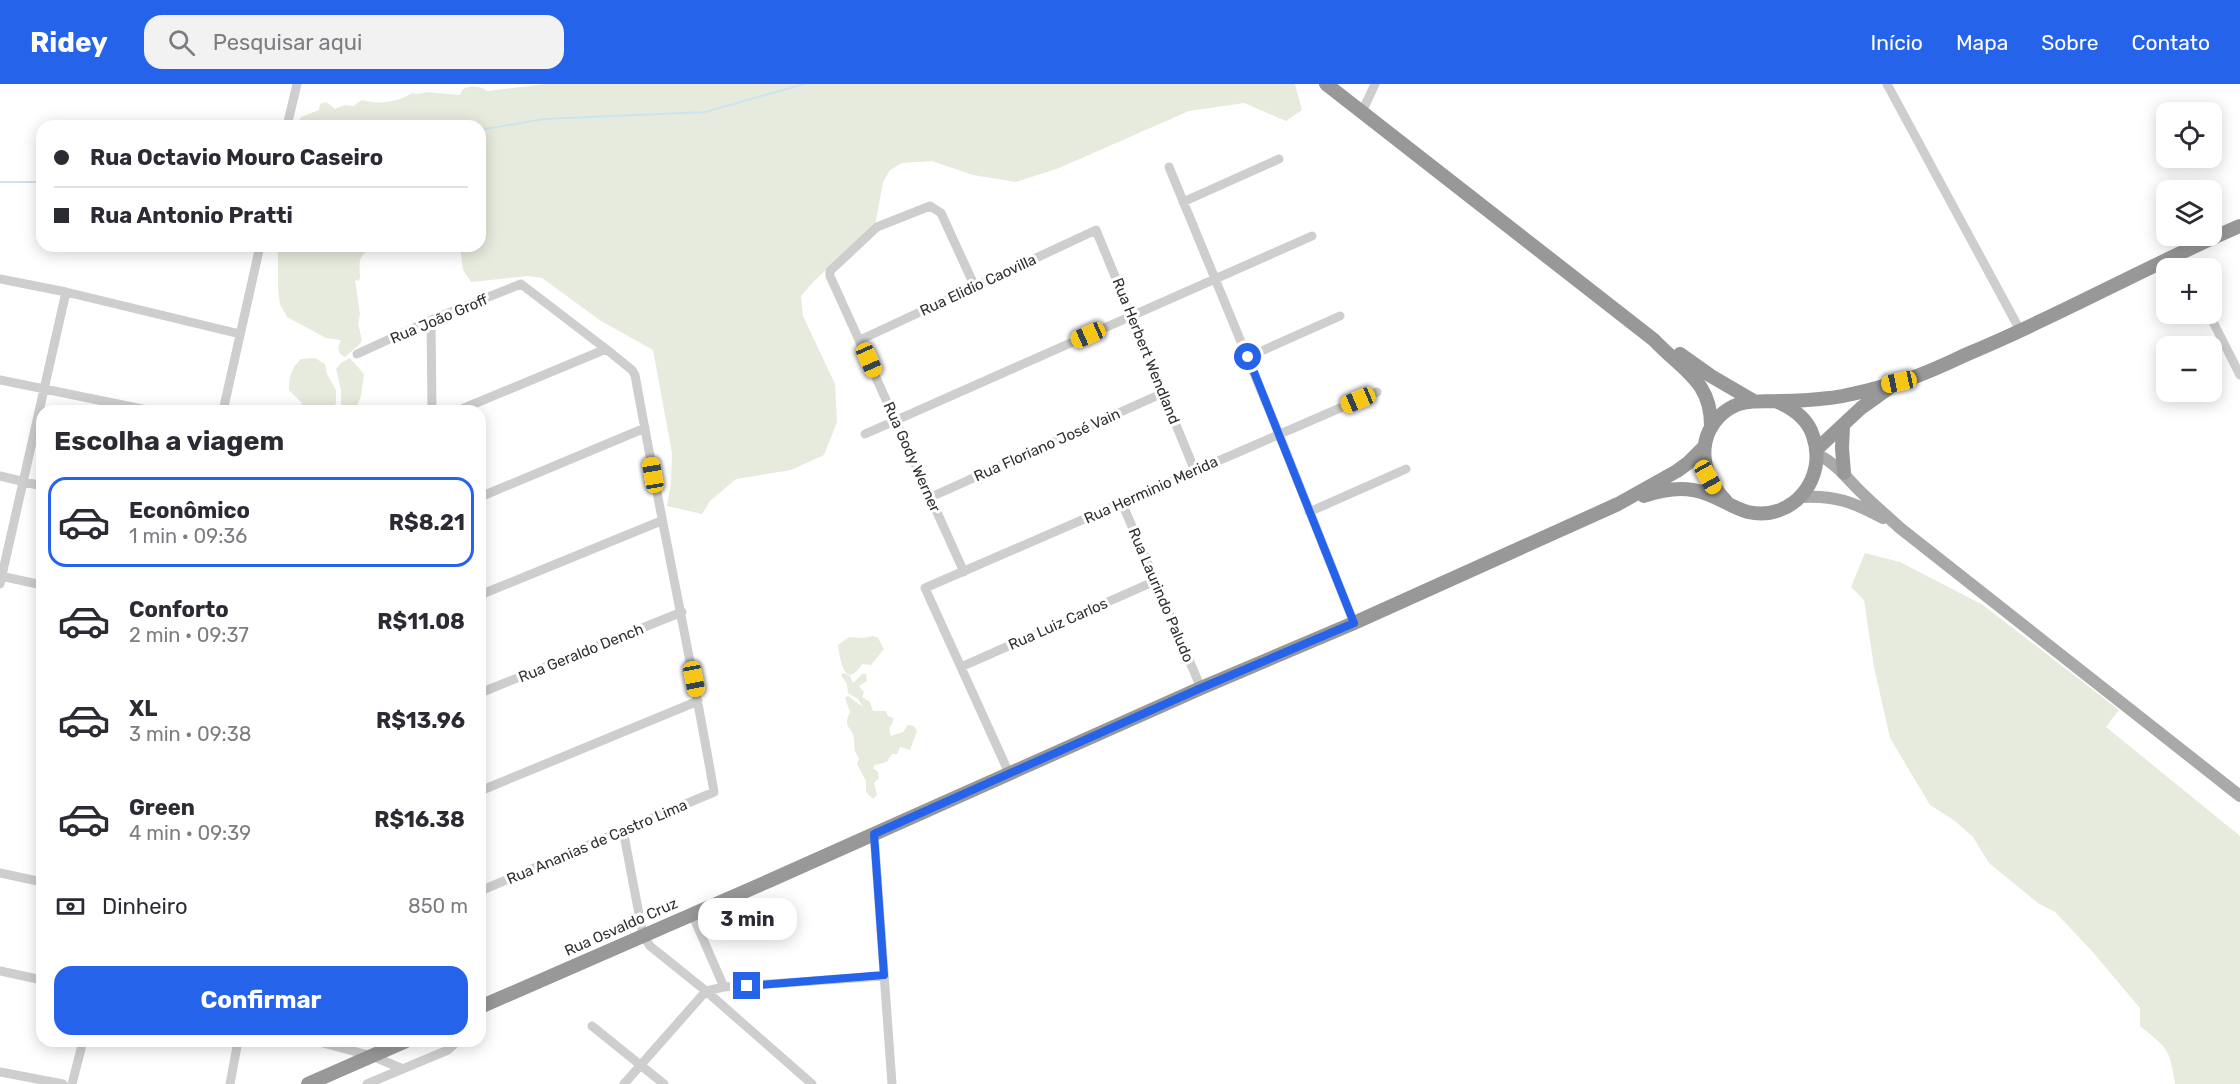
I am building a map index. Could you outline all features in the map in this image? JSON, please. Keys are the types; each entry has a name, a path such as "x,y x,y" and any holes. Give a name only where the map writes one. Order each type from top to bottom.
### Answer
{"highway":[{"path":"1326,84 1654,340 1695,378 1712,411 1704,462 1715,490 1726,501"},
{"path":"1711,428 1724,412 1733,406 1752,400 1831,398 1899,382 2021,332 2179,252 2240,226"},
{"path":"1654,340 1671,348 1711,376 1752,400"},
{"path":"1817,452 1861,408 1899,382"},
{"path":"1618,504 1658,491 1678,488 1705,492 1747,512 1770,513 1791,505 1809,487 1815,475 1817,452 1813,433 1804,419 1791,408 1776,401"},
{"path":"1843,426 1844,473"},
{"path":"1618,504 1677,471 1705,447"},
{"name":"Rua Osvaldo Cruz","path":"486,1004 1201,688 1354,623 1618,504"},
{"path":"308,1084 392,1047"}],"main road":[{"path":"1817,452 1830,460 1900,528 2240,796"},
{"path":"1800,497 1826,497 1848,501 1900,528"}],"street":[{"path":"288,120 297,84"},
{"path":"1362,112 1375,84"},
{"path":"1887,84 2021,332"},
{"path":"1183,202 1279,159"},
{"path":"1169,167 1280,434 1354,623"},
{"name":"Rua Gody Werner","path":"964,572 830,276 833,268 877,227 930,206 941,213 975,287"},
{"name":"Rua Elidio Caovilla","path":"860,340 1096,230"},
{"name":"Rua Herbert Wendland","path":"1096,230 1195,471"},
{"path":"865,434 1312,236"},
{"path":"224,405 259,252"},
{"path":"2179,252 2182,258"},
{"path":"0,279 66,292 240,334"},
{"name":"Rua João Groff","path":"357,354 431,320 521,284 606,349"},
{"path":"41,405 66,292"},
{"path":"1248,357 1340,316"},
{"path":"431,320 432,405"},
{"path":"2214,324 2240,375"},
{"path":"471,405 606,349 632,370 635,375 661,521 682,612 698,701 486,789"},
{"path":"0,380 121,405"},
{"name":"Rua Herminio Merida","path":"961,667 925,588 1377,392"},
{"name":"Rua Floriano José Vain","path":"930,497 1163,393"},
{"path":"36,425 1,579 36,584"},
{"path":"486,494 645,428"},
{"path":"1309,512 1406,469"},
{"path":"0,476 36,484"},
{"name":"Rua Laurindo Paludo","path":"1122,503 1201,688"},
{"path":"486,593 661,521"},
{"name":"Rua Luiz Carlos","path":"961,667 1155,581"},
{"name":"Rua Geraldo Dench","path":"486,691 682,612"},
{"path":"961,667 1009,773"},
{"name":"Rua Ananias de Castro Lima","path":"486,888 714,792 698,701"},
{"path":"623,830 643,936 650,946 812,1084"},
{"path":"874,834 892,1084"},
{"path":"0,873 36,881"},
{"path":"692,914 724,987"},
{"path":"0,970 36,979"},
{"path":"624,1084 705,991 724,987 884,975"},
{"path":"592,1026 664,1084"},
{"path":"72,1084 81,1047"},
{"path":"230,1084 237,1047"},
{"path":"338,1047 372,1056 403,1069"},
{"path":"368,1084 451,1047"},
{"path":"0,1072 63,1084"}],"shaded area":[{"path":"546,84 1295,84 1302,110 1286,121 1244,103 1189,111 1059,168 1016,182 973,175 932,161 902,163 890,170 883,182 875,226 815,280 801,296 803,316 835,384 837,422 824,455 791,470 736,479 710,501 702,514 667,506 672,453 653,350 601,321 542,278 528,276 471,282 463,270 461,252 486,252 486,120 299,120 319,110 320,104 326,102 335,109 345,105 353,106 362,100 381,102 412,93 460,95 462,90 472,86 488,91"},
{"path":"278,252 367,252 361,258 360,278 358,281 355,280 360,314 358,324 362,340 360,344 345,357 342,355 339,352 341,340 326,338 287,317 280,304"},
{"path":"315,358 325,364 327,374 336,390 335,405 301,405 302,403 289,390 291,373 301,359"},
{"path":"350,358 364,374 357,405 341,405 341,390 336,369"},
{"path":"1865,553 1900,562 1983,605 2119,710 2106,727 2240,836 2240,1084 2175,1084 2166,1050 2140,1026 2140,1008 2091,950 2055,912 2038,903 1989,863 1973,837 1955,821 1930,805 1890,738 1874,667 1864,600 1851,587"},
{"path":"873,636 878,638 884,649 871,665 862,664 856,672 851,675 847,674 842,665 838,645 849,637"},
{"path":"844,673 850,676 853,683 862,674 866,674 867,681 859,686 864,692 862,697 870,702 873,711 886,711 888,716 893,718 889,728 891,736 903,732 908,725 914,726 917,731 910,750 900,747 897,754 892,754 887,762 875,765 873,768 878,772 879,778 874,783 877,795 873,799 866,792 866,781 857,764 859,758 855,750 853,735 847,724 850,712 845,698 848,696 863,707 858,699 848,693 847,684 841,675"}],"waterway":[{"path":"486,129 544,119 705,112 804,84"},
{"path":"0,182 36,182"}],"route":[{"path":"747,986 884,975 874,834 1201,688 1354,623 1248,357"}]}
